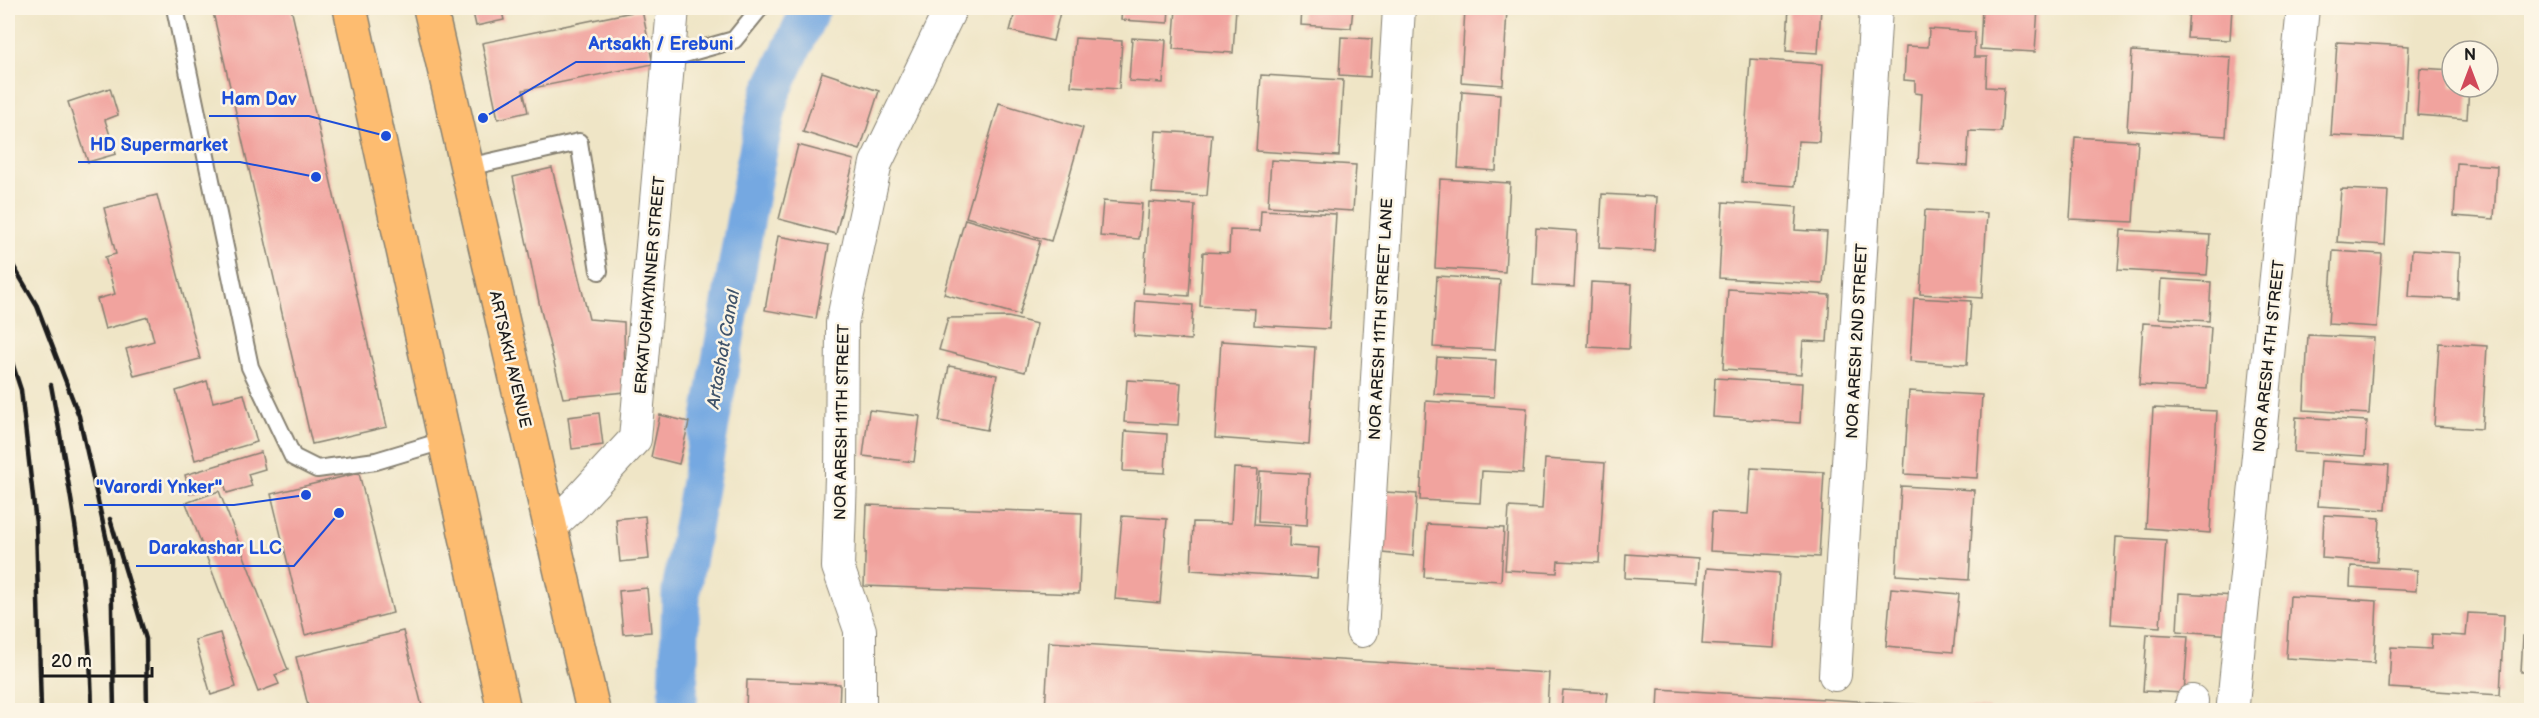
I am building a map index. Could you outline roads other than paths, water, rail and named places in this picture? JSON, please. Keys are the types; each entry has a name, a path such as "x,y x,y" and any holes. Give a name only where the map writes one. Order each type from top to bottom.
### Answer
{"main road":[{"path":"350,8 504,711"},
{"name":"ARTSAKH AVENUE","path":"430,8 593,711"}],"street":[{"name":"ERKATUGHAYINNER STREET","path":"549,528 575,504 635,439 673,8"},
{"name":"NOR ARESH 11TH STREET","path":"860,711 860,630 838,567 842,323 876,163 951,8"},
{"name":"NOR ARESH 11TH STREET LANE","path":"1362,631 1399,8"},
{"name":"NOR ARESH 2ND STREET","path":"1836,675 1876,8"},
{"name":"NOR ARESH 4TH STREET","path":"2233,704 2303,8"}],"lane":[{"path":"175,8 250,367 293,457 317,469 376,461 446,440"},
{"path":"670,58 734,40 760,8"},
{"path":"468,167 579,142 599,271"}],"waterway":[{"name":"Artashat Canal","path":"678,701 681,591 755,165 770,95 811,8"}],"railway":[{"path":"8,257 37,306 79,416 111,559 114,710"},
{"path":"8,350 21,390 36,524 41,710"},
{"path":"51,385 72,506 83,587 88,628 92,710"},
{"path":"110,519 146,639 147,710"}],"place":[{"name":"Artsakh / Erebuni","path":"483,118"},
{"name":"Ham Dav","path":"386,136"},
{"name":"HD Supermarket","path":"316,177"},
{"name":"\"Varordi Ynker\"","path":"306,495"},
{"name":"Darakashar LLC","path":"339,513"}]}
